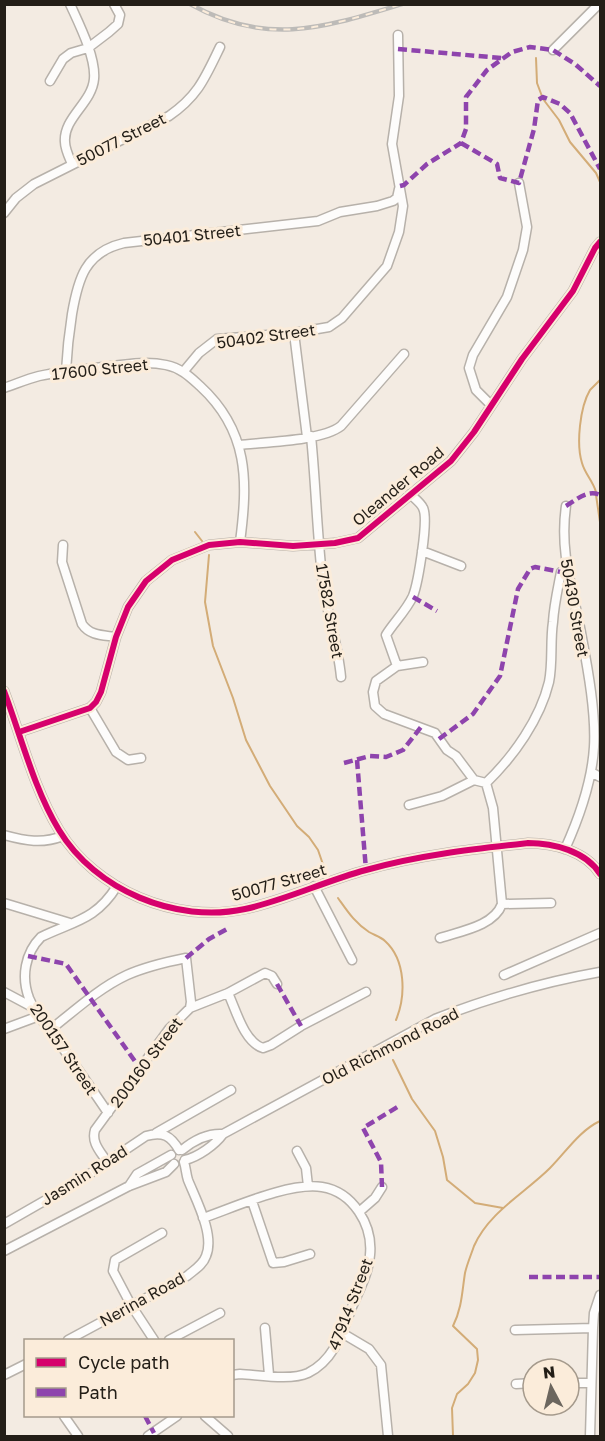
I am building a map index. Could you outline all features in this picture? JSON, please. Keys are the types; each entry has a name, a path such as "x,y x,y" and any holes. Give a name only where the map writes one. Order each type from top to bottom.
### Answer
{"street":[{"path":"70,4 88,48 94,78 87,99 65,134 66,150 72,164"},
{"path":"50,81 63,59 71,53 88,48 118,24 120,15 114,4"},
{"path":"553,50 599,4"},
{"name":"50402 Street","path":"184,371 199,353 217,339 318,330 338,321 387,266 394,252 403,206 392,144 399,96 398,35"},
{"name":"50077 Street","path":"4,213 24,191 72,164 169,116 181,107 197,91 220,47"},
{"path":"491,405 476,390 469,368 473,355 507,297 523,250 527,227 519,183"},
{"name":"50401 Street","path":"66,371 68,341 77,285 88,264 100,252 124,243 318,221 340,212 393,201 397,198 400,186"},
{"name":"Oleander Road","path":"90,708 101,692 116,637 128,607 146,581 172,560 209,545 240,542 283,546 319,545 358,538 451,461 573,291 600,242"},
{"name":"17582 Street","path":"294,333 309,437 326,605 339,657 340,677"},
{"path":"239,445 330,433 341,426 404,354"},
{"name":"17600 Street","path":"4,388 39,376 66,371 147,363 163,364 184,371 215,400 226,415 239,445 245,484 240,542"},
{"path":"397,666 386,635 401,617 413,597 422,551 425,520 423,508 410,494"},
{"name":"50430 Street","path":"565,849 591,772 594,747 592,705 582,636 564,572 566,506"},
{"path":"63,545 61,557 82,624 93,634 116,637"},
{"path":"422,551 461,566"},
{"path":"486,783 503,766 528,730 545,694 552,663 552,624 564,572"},
{"path":"423,662 397,666 376,681 373,698 378,711 435,733 474,780 486,783"},
{"name":"50077 Street","path":"4,691 43,801 63,836 89,867 117,886 163,906 210,912 243,909 400,861 498,846 544,843 582,856 600,874"},
{"path":"19,732 90,708 116,752 128,760 141,758"},
{"path":"591,772 600,777"},
{"path":"409,805 442,796 474,780"},
{"path":"440,938 492,919 499,912 502,904 494,808 486,783"},
{"path":"4,835 25,841 40,842 63,836"},
{"name":"200157 Street","path":"108,1113 37,1012 26,986 26,968 28,956 34,944 41,937 97,911 107,902 117,886"},
{"path":"314,886 352,960"},
{"path":"4,903 70,923"},
{"path":"502,904 550,903"},
{"path":"504,975 600,933"},
{"name":"200160 Street","path":"50,1030 89,999 127,975 186,958 191,995 190,1008 169,1029 93,1136 94,1143 107,1162"},
{"name":"Old Richmond Road","path":"129,1186 137,1174 178,1157 203,1152 224,1134 435,1019 532,986 600,972"},
{"path":"190,1008 228,993 265,973 272,976 277,984"},
{"path":"4,992 37,1012"},
{"path":"228,993 244,1029 256,1045 263,1048 366,992"},
{"path":"4,1029 37,1012"},
{"name":"Jasmin Road","path":"4,1224 146,1136 156,1133 231,1090"},
{"path":"156,1133 166,1135 173,1140 203,1218"},
{"name":"Old Richmond Road","path":"4,1251 129,1186 166,1172 195,1141 208,1135 224,1134"},
{"path":"297,1151 306,1168 308,1186"},
{"name":"47914 Street","path":"203,1218 290,1189 308,1186 324,1187 349,1200 359,1212 368,1230 370,1257 342,1333 330,1357 305,1374 290,1377 234,1376"},
{"path":"359,1212 375,1198 382,1187"},
{"path":"252,1201 273,1263 310,1254"},
{"name":"Nerina Road","path":"72,1339 187,1276 203,1263 208,1249 203,1218"},
{"path":"153,1339 113,1271 115,1260 162,1233"},
{"path":"590,1437 594,1313 600,1295"},
{"path":"173,1339 220,1313"},
{"path":"265,1328 269,1376"},
{"path":"515,1329 593,1328"},
{"path":"342,1333 369,1349 381,1365 388,1437"},
{"path":"4,1375 24,1365"},
{"path":"581,1383 591,1383"},
{"path":"516,1384 521,1384"},
{"path":"65,1417 78,1437"},
{"path":"153,1435 176,1417"},
{"path":"206,1417 228,1437"}],"waterway":[{"path":"536,58 537,83 543,99 559,120 570,142 596,173 600,182"},
{"path":"596,492 582,463 579,436 581,416 587,397 590,390 600,380"},
{"path":"596,495 600,522"},
{"path":"195,532 202,541"},
{"path":"209,555 205,602 213,646 246,740 270,786 297,826 318,850 327,876"},
{"path":"338,898 364,929 385,941 397,958 402,989 396,1020"},
{"path":"393,1060 412,1099 435,1131 447,1180 475,1203 503,1208"},
{"path":"453,1436 452,1408 457,1394 468,1384 475,1373 478,1360 477,1349 453,1326 474,1246 498,1213 550,1168 579,1136 600,1121"}],"railway":[{"path":"190,4 244,26 270,29 321,26 402,4"}],"marked path":[{"path":"400,186 427,164 461,143 466,129 466,97 487,70 512,52 530,47 553,50 575,64 600,86"},
{"path":"398,49 501,58"},
{"path":"461,143 497,164 500,178 519,183 534,129 538,100 543,97 560,104 570,113 600,169"},
{"path":"566,506 587,494 600,495"},
{"path":"439,739 473,714 500,676 518,589 530,569 535,567 561,572"},
{"path":"413,597 437,611"},
{"path":"344,763 370,756 386,757 403,750 421,727"},
{"path":"357,760 366,870"},
{"path":"186,958 209,939 227,929"},
{"path":"28,956 66,964 139,1067"},
{"path":"277,984 301,1026"},
{"path":"382,1187 381,1162 363,1128 399,1106"},
{"path":"529,1277 600,1277"},
{"path":"146,1417 154,1433"}],"cycle path":[{"path":"19,732 90,708 96,702 128,607 146,581 172,560 209,545 240,542 293,546 335,543 358,538 451,461 573,291 600,242"},
{"path":"4,691 42,797 59,830 74,851 94,870 115,885 140,898 165,906 192,911 219,912 245,909 275,901 351,874 406,860 528,843 558,847 578,854 594,866 600,874"}]}
